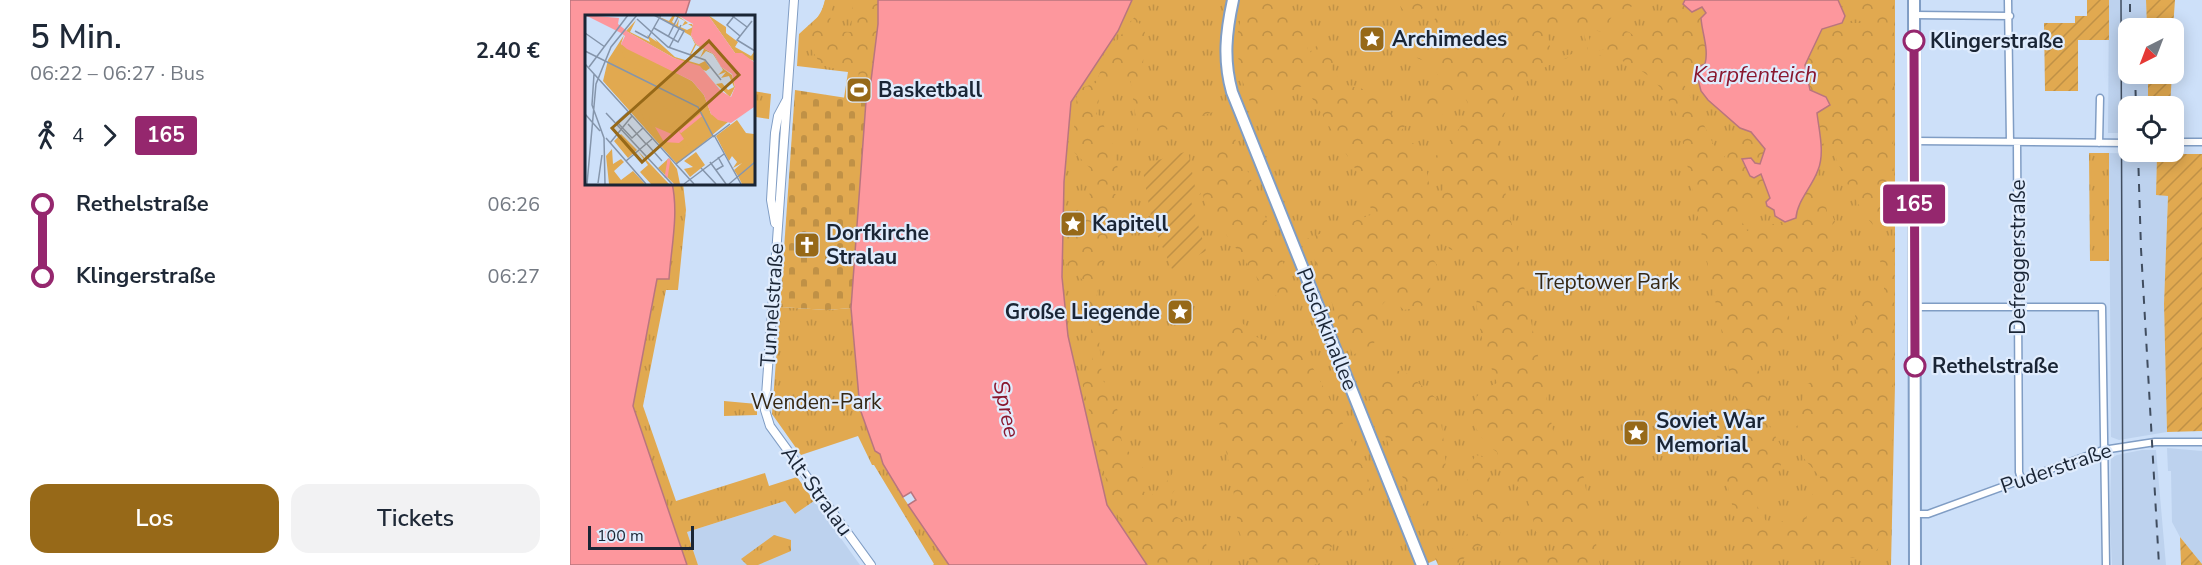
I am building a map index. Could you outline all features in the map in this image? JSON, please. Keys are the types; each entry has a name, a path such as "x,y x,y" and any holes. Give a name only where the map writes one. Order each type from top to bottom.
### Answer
{"main road":[{"name":"Puschkinallee","path":"1233,0 1225,53 1232,92 1422,565"},
{"path":"1914,0 1915,565"}],"street":[{"name":"Tunnelstraße","path":"766,416 765,402 777,230 771,200 777,121 786,101 794,0"},
{"name":"Defreggerstraße","path":"2008,0 2018,307 2019,472 2021,479"},
{"path":"1914,15 2010,16"},
{"path":"2099,143 2100,98"},
{"path":"1914,141 2118,143"},
{"path":"2184,142 2202,142"},
{"path":"1914,308 2102,307 2106,565"},
{"name":"Alt-Stralau","path":"766,416 770,426 871,565"},
{"name":"Puderstraße","path":"1915,514 1928,514 2103,450 2155,442 2202,442"}],"shaded area":[{"path":"2109,0 2146,0 2147,18 2118,18 2118,84 2148,84 2148,96 2118,96 2118,133 2108,133"},
{"path":"2109,153 2118,153 2118,162 2157,162 2156,194 2168,196 2164,304 2167,432 2119,440 2111,437"},
{"path":"2167,448 2202,451 2202,564 2180,537 2172,522 2171,471 2168,471"},
{"path":"2142,450 2156,450 2166,565 2112,565 2111,458"},
{"path":"785,501 795,514 814,501 860,565 698,565 687,532"}],"green space":[{"path":"825,0 878,0 878,24 867,101 844,98 848,72 797,66 799,34 821,14"},
{"path":"825,0 831,0 830,31 851,32 853,0 878,0 878,24 869,97 866,101 858,100 861,88 858,71 831,68 820,64 808,43 808,34"},
{"name":"Treptower Park","path":"1132,0 1895,0 1895,385 1891,565 1440,565 1438,559 1424,565 1147,565 1107,505 1068,336 1062,277 1064,182 1071,102 1118,31"},
{"path":"1245,0 1287,0 1292,14 1305,24 1309,32 1307,51 1310,53 1318,44 1324,42 1336,53 1331,69 1342,81 1350,86 1374,93 1389,102 1390,113 1401,119 1419,97 1439,86 1441,82 1431,60 1424,61 1415,57 1413,48 1429,38 1429,22 1440,16 1448,18 1456,36 1473,42 1481,36 1495,33 1501,18 1499,0 1619,0 1619,3 1630,0 1632,6 1624,15 1614,13 1609,21 1610,27 1629,32 1642,42 1665,18 1665,0 1685,0 1684,4 1702,7 1706,13 1702,33 1708,54 1705,64 1695,68 1688,79 1683,80 1684,84 1722,162 1740,128 1751,132 1766,149 1760,165 1755,163 1770,198 1738,214 1747,231 1796,218 1796,208 1809,189 1824,191 1827,212 1832,215 1835,222 1826,231 1835,258 1834,286 1823,291 1810,285 1800,290 1789,315 1790,329 1777,351 1768,350 1758,370 1768,392 1767,422 1781,446 1781,464 1772,491 1756,504 1766,521 1776,524 1805,512 1810,531 1819,526 1807,506 1810,497 1823,485 1798,447 1797,430 1802,400 1807,384 1822,377 1839,376 1840,365 1829,359 1828,348 1845,332 1850,332 1856,323 1854,308 1862,295 1884,294 1884,281 1888,274 1881,262 1879,246 1880,241 1891,239 1895,244 1891,543 1880,546 1870,558 1743,555 1716,431 1741,426 1677,115 1665,94 1654,81 1625,62 1599,55 1574,56 1550,64 1529,79 1513,98 1502,123 1497,151 1559,461 1580,457 1600,565 1502,565 1507,563 1514,553 1561,555 1563,544 1536,532 1525,494 1500,468 1497,452 1481,436 1474,423 1475,400 1479,394 1497,383 1482,338 1476,290 1466,281 1470,264 1464,254 1449,249 1444,228 1429,231 1433,245 1431,256 1437,265 1432,273 1429,299 1421,307 1404,310 1389,297 1380,307 1374,344 1353,355 1306,239 1373,214 1356,170 1304,85 1253,110 1241,77 1236,41","holes":["1582,24 1588,51 1552,58 1547,31","1587,29 1614,34 1613,42 1601,51 1592,50","1464,95 1468,110 1462,125 1435,157 1444,182 1440,206 1432,199 1422,148 1397,135 1405,126 1438,122 1448,104 1446,100"]},
{"path":"1391,0 1425,0 1425,5 1416,17 1405,13 1397,1"},
{"path":"1863,0 1894,0 1892,156 1895,181 1893,226 1873,225 1848,185 1830,142 1822,144 1817,112 1830,106 1826,97 1810,90 1805,65 1822,29 1842,23 1863,23 1860,3"},
{"path":"2087,0 2109,0 2109,40 2078,40 2078,91 2045,91 2044,23 2075,23 2075,16 2087,16"},
{"path":"2146,0 2175,0 2174,18 2147,18"},
{"path":"1139,11 1143,15 1138,22 1145,29 1141,99 1150,99 1151,105 1212,105 1213,112 1139,140 1130,77 1111,77 1100,94 1096,114 1103,118 1105,132 1112,143 1118,169 1109,190 1125,201 1127,219 1115,233 1102,263 1096,300 1102,378 1118,411 1122,444 1147,473 1143,491 1151,496 1165,484 1177,467 1187,474 1171,495 1168,512 1200,530 1206,542 1209,565 1149,565 1113,508 1082,382 1088,379 1093,370 1089,286 1064,262 1067,214 1089,205 1091,169 1072,150 1077,96 1081,88 1096,83 1107,54"},
{"path":"2148,84 2171,84 2171,96 2148,96"},
{"path":"795,90 866,101 851,308 827,310 780,307"},
{"path":"754,91 771,94 769,119 756,117 755,122"},
{"path":"1234,136 1297,298 1280,299 1261,283 1205,205 1198,168 1216,144"},
{"path":"1188,151 1195,187 1199,188 1201,194 1190,198 1206,251 1172,269 1152,223 1142,165"},
{"path":"2089,153 2109,153 2109,261 2090,261"},
{"path":"2184,154 2202,154 2202,431 2167,432 2164,304 2168,196 2156,195 2157,162 2184,162"},
{"path":"672,184 683,184 686,210 678,290 666,290 643,406 676,501 765,473 769,486 797,477 814,501 795,514 785,501 687,532 698,565 687,565 633,406 657,279 669,279"},
{"name":"Wenden-Park","path":"780,307 827,310 851,308 860,409 875,451 880,454 883,464 903,497 949,565 933,565 872,465 858,436 801,455 772,414"},
{"path":"1236,315 1260,339 1299,342 1348,433 1371,486 1321,563 1256,565 1249,559 1239,531 1230,467 1213,398 1218,327"},
{"path":"1392,369 1408,374 1437,399 1445,451 1444,478 1432,496 1416,509 1362,381"},
{"path":"724,401 757,404 757,415 724,416"},
{"path":"1476,455 1486,458 1491,485 1501,492 1510,516 1497,539 1472,549 1458,565 1438,565 1425,533 1430,524 1442,528 1436,545 1442,560 1476,525 1479,510 1465,473"},
{"path":"774,535 791,540 791,551 758,565 747,565 741,559"},
{"path":"2180,537 2202,564 2202,565 2181,565"}],"water":[{"path":"570,0 690,0 685,15 585,15 585,184 672,184 675,219 669,279 657,279 633,406 687,565 570,565"},
{"name":"Spree","path":"878,0 1132,0 1118,31 1071,102 1064,182 1062,277 1068,336 1107,505 1147,565 949,565 908,505 916,500 911,492 903,497 883,464 880,454 875,451 860,409 851,308 866,101 869,97 878,24"},
{"name":"Karpfenteich","path":"1685,0 1838,0 1845,16 1842,23 1822,29 1805,65 1810,90 1826,97 1830,105 1817,113 1821,142 1820,163 1799,206 1796,218 1785,222 1775,216 1774,210 1767,206 1766,202 1770,198 1761,174 1754,178 1750,176 1742,159 1751,158 1755,163 1760,164 1765,149 1751,132 1740,128 1701,91 1695,68 1705,64 1706,47 1701,18 1706,13 1702,7 1692,12 1683,4"}],"tram line":[{"path":"2121,0 2123,565"}],"railway":[{"path":"2130,0 2130,18"},
{"path":"2135,84 2136,96"},
{"path":"2138,162 2159,565"}],"bus line":[{"name":"165","path":"1914,41 1915,366"}],"place":[{"name":"Archimedes","path":"1372,39"},
{"name":"Klingerstraße","path":"1914,41"},
{"name":"Basketball","path":"859,90"},
{"name":"Kapitell","path":"1073,224"},
{"name":"Dorfkirche Stralau","path":"807,245"},
{"name":"Große Liegende","path":"1180,312"},
{"name":"Rethelstraße","path":"1915,366"},
{"name":"Soviet War Memorial","path":"1636,433"}]}
